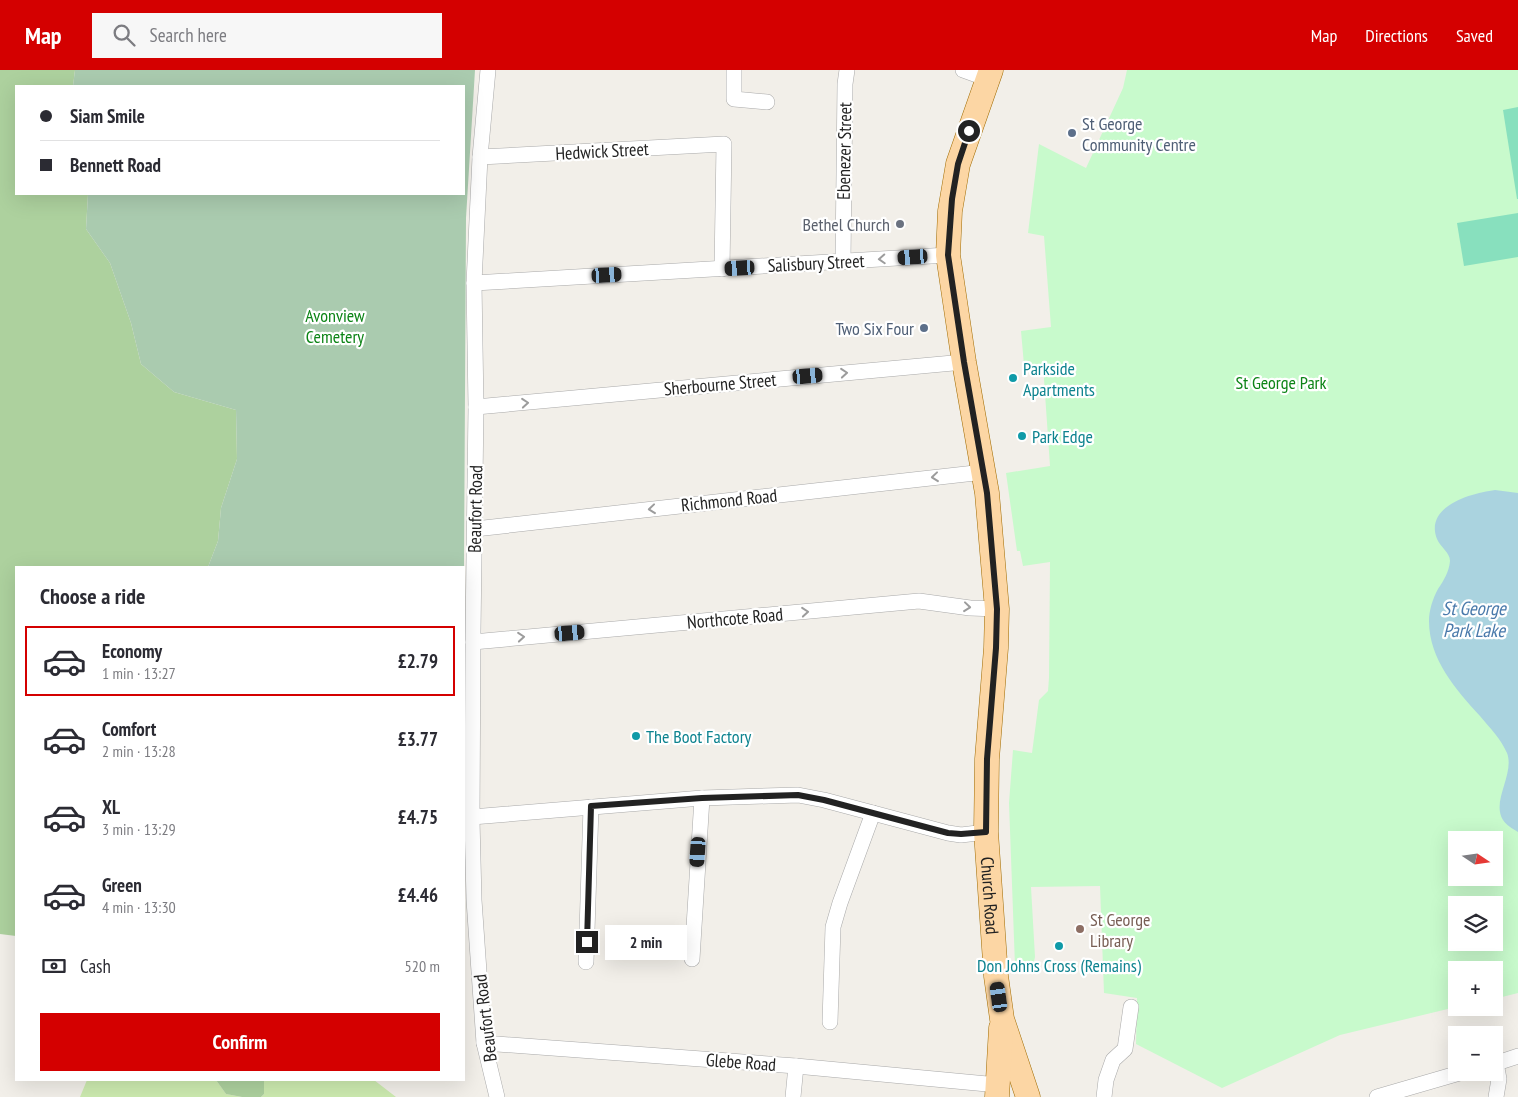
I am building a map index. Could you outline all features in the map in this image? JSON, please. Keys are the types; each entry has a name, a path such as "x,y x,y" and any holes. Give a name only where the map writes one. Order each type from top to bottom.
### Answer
{"main road":[{"name":"Church Road","path":"990,74 958,164 951,205 948,255 964,362 984,472 993,545 997,609 996,657 987,759 986,832 996,976 1002,1019 1027,1097"},
{"path":"1002,1019 997,1091 1010,1088 1027,1097"}],"street":[{"name":"Beaufort Road","path":"488,70 480,157 474,283 476,407 472,817 474,900 484,1042 497,1097"},
{"path":"734,70 734,98 768,102"},
{"name":"Ebenezer Street","path":"843,262 845,84 847,70"},
{"path":"964,70 990,74"},
{"name":"Hedwick Street","path":"480,157 724,144 722,269"},
{"name":"Salisbury Street","path":"474,283 948,255"},
{"name":"Sherbourne Street","path":"476,407 964,362"},
{"name":"Richmond Road","path":"475,529 984,472"},
{"name":"Northcote Road","path":"473,642 920,601 970,608 997,609"},
{"path":"472,817 702,798 798,795 956,834 986,832"},
{"path":"692,959 702,798"},
{"path":"586,962 591,806"},
{"path":"830,1022 833,927 873,813"},
{"path":"465,913 474,900"},
{"path":"1104,1097 1106,1080 1113,1060 1125,1048 1131,1007"},
{"name":"Glebe Road","path":"484,1042 796,1066 997,1091"},
{"path":"1503,1061 1518,1056"},
{"path":"793,1097 796,1066"},
{"path":"1377,1097 1448,1076"},
{"path":"1496,1097 1499,1081"}],"green space":[{"path":"0,70 75,70 73,85 15,85 15,195 88,195 86,229 110,263 131,323 141,364 174,392 236,410 237,459 221,508 218,541 208,566 15,566 15,936 0,934"},
{"name":"Avonview Cemetery","path":"75,70 475,70 466,218 464,566 208,566 218,541 221,508 237,459 236,410 174,392 141,364 131,323 110,263 86,229 88,195 465,195 465,85 73,85"},
{"name":"St George Park","path":"1127,70 1518,70 1518,993 1503,997 1503,961 1448,961 1448,1009 1340,1035 1222,1088 1136,1044 1137,998 1104,993 1100,886 1031,887 1035,957 1033,964 1028,969 1015,966 1009,803 1013,750 1032,753 1039,700 1048,691 1049,678 1050,562 1023,566 1020,551 1017,551 1006,473 1050,466 1043,365 1024,365 1021,331 1051,327 1044,236 1028,233 1039,144 1086,168 1123,88"},
{"path":"1518,107 1518,199 1517,199 1503,110"},
{"path":"1518,213 1518,257 1464,266 1457,223"},
{"path":"87,1081 217,1081 226,1094 242,1097 80,1097"},
{"path":"217,1081 264,1081 264,1094 261,1097 242,1097 226,1094"},
{"path":"264,1081 375,1081 396,1097 261,1097 264,1094"}],"water":[{"name":"St George Park Lake","path":"1495,490 1518,493 1518,832 1504,822 1500,813 1501,796 1508,770 1509,761 1507,753 1495,734 1453,685 1434,648 1430,635 1429,621 1433,600 1446,576 1450,561 1450,558 1437,539 1435,528 1437,518 1452,503 1474,494"}],"place":[{"name":"St George Community Centre","path":"1072,133"},
{"name":"Bethel Church","path":"900,224"},
{"name":"Two Six Four","path":"924,328"},
{"name":"Parkside Apartments","path":"1013,378"},
{"name":"Park Edge","path":"1022,436"},
{"name":"The Boot Factory","path":"636,736"},
{"name":"St George Library","path":"1080,929"},
{"name":"Don Johns Cross (Remains)","path":"1059,946"}],"route":[{"path":"587,942 591,806 702,798 798,795 810,796 948,833 986,832 988,731 996,648 997,609 993,545 987,493 964,362 948,255 952,199 958,164 969,131"}]}
